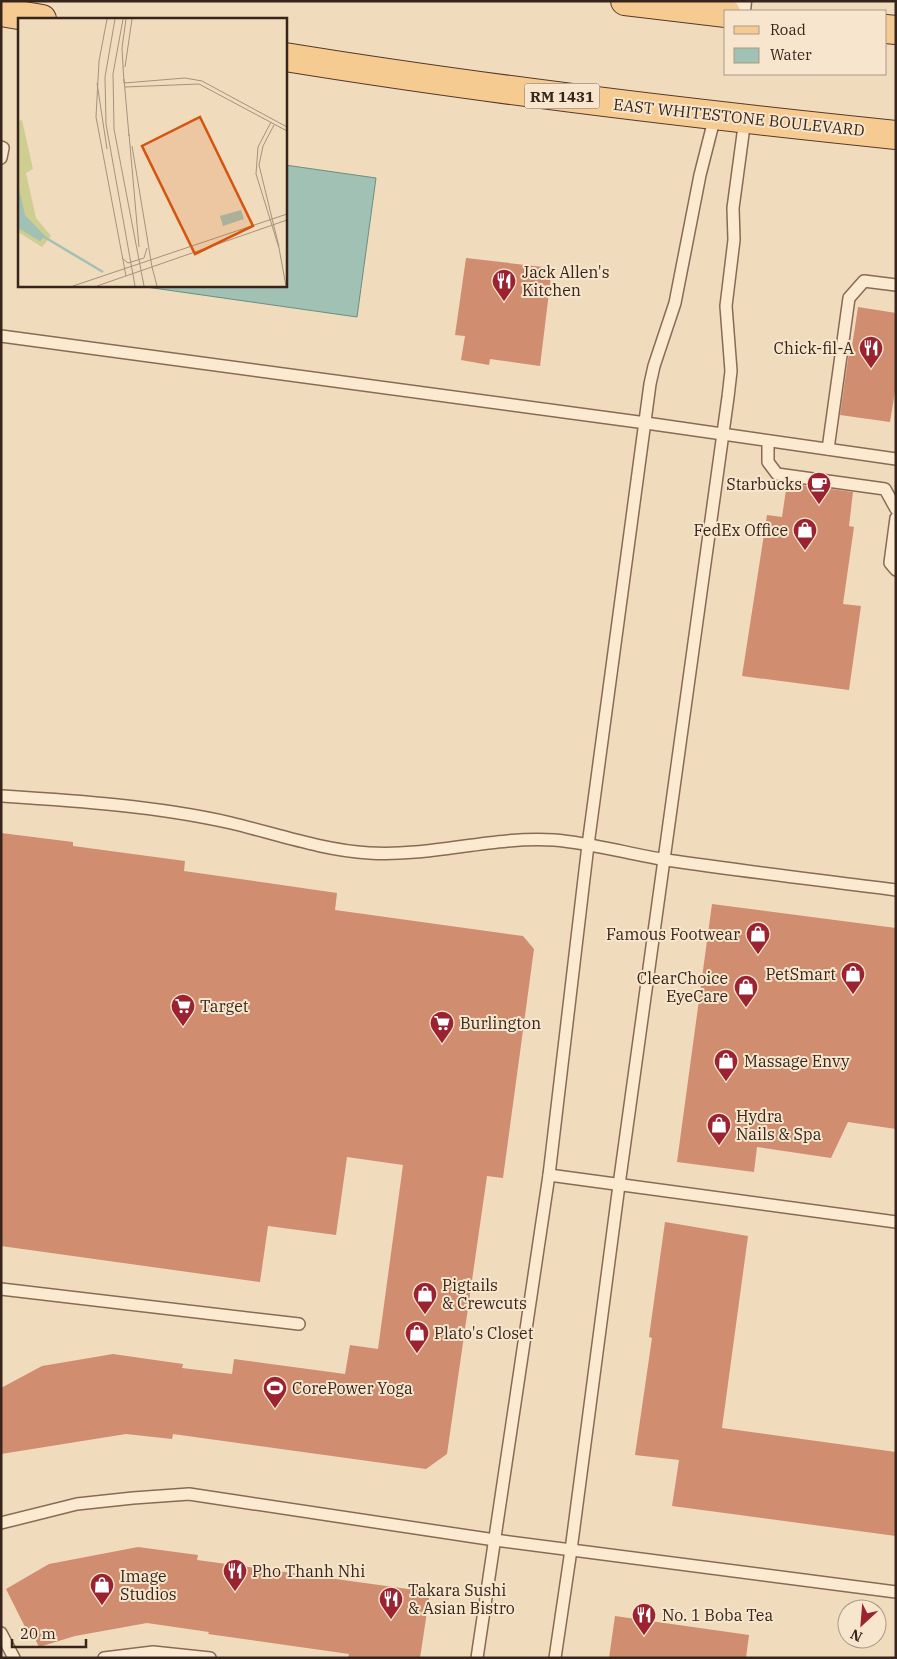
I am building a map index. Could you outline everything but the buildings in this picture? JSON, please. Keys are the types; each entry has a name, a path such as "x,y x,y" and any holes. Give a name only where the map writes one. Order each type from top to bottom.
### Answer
{"main road":[{"path":"625,1 724,13"},
{"path":"1,12 36,18"},
{"name":"EAST WHITESTONE BOULEVARD","path":"286,57 408,77 745,120 896,134"}],"lane":[{"path":"477,1658 549,1174 588,845 650,384 675,303 700,175 715,116"},
{"path":"555,1658 731,371 726,306 734,240 733,208 745,120"},
{"path":"1,147 1,158"},
{"path":"828,449 848,298 864,281 896,285"},
{"path":"1,336 646,423 896,459"},
{"path":"768,441 768,462 777,474 885,489 896,509"},
{"path":"896,518 890,563 896,570"},
{"path":"1,796 155,810 230,823 332,849 368,853 406,854 511,839 555,840 664,860 896,890"},
{"path":"549,1174 896,1222"},
{"path":"1,1289 299,1324"},
{"path":"1,1523 78,1504 189,1494 495,1540 896,1592"},
{"path":"1,1633 14,1658"},
{"path":"104,1658 152,1652 210,1658"}],"water":[{"path":"286,165 376,178 357,317 139,286 286,286"}],"place":[{"name":"Jack Allen's Kitchen","path":"504,302"},
{"name":"Chick-fil-A","path":"871,369"},
{"name":"Starbucks","path":"819,505"},
{"name":"FedEx Office","path":"805,551"},
{"name":"Famous Footwear","path":"758,955"},
{"name":"PetSmart","path":"853,995"},
{"name":"ClearChoice EyeCare","path":"746,1008"},
{"name":"Target","path":"183,1027"},
{"name":"Burlington","path":"442,1044"},
{"name":"Massage Envy","path":"726,1082"},
{"name":"Hydra Nails & Spa","path":"719,1146"},
{"name":"Pigtails & Crewcuts","path":"425,1315"},
{"name":"Plato's Closet","path":"417,1354"},
{"name":"CorePower Yoga","path":"275,1409"},
{"name":"Pho Thanh Nhi","path":"235,1592"},
{"name":"Image Studios","path":"102,1606"},
{"name":"Takara Sushi & Asian Bistro","path":"391,1620"},
{"name":"No. 1 Boba Tea","path":"644,1636"}]}
